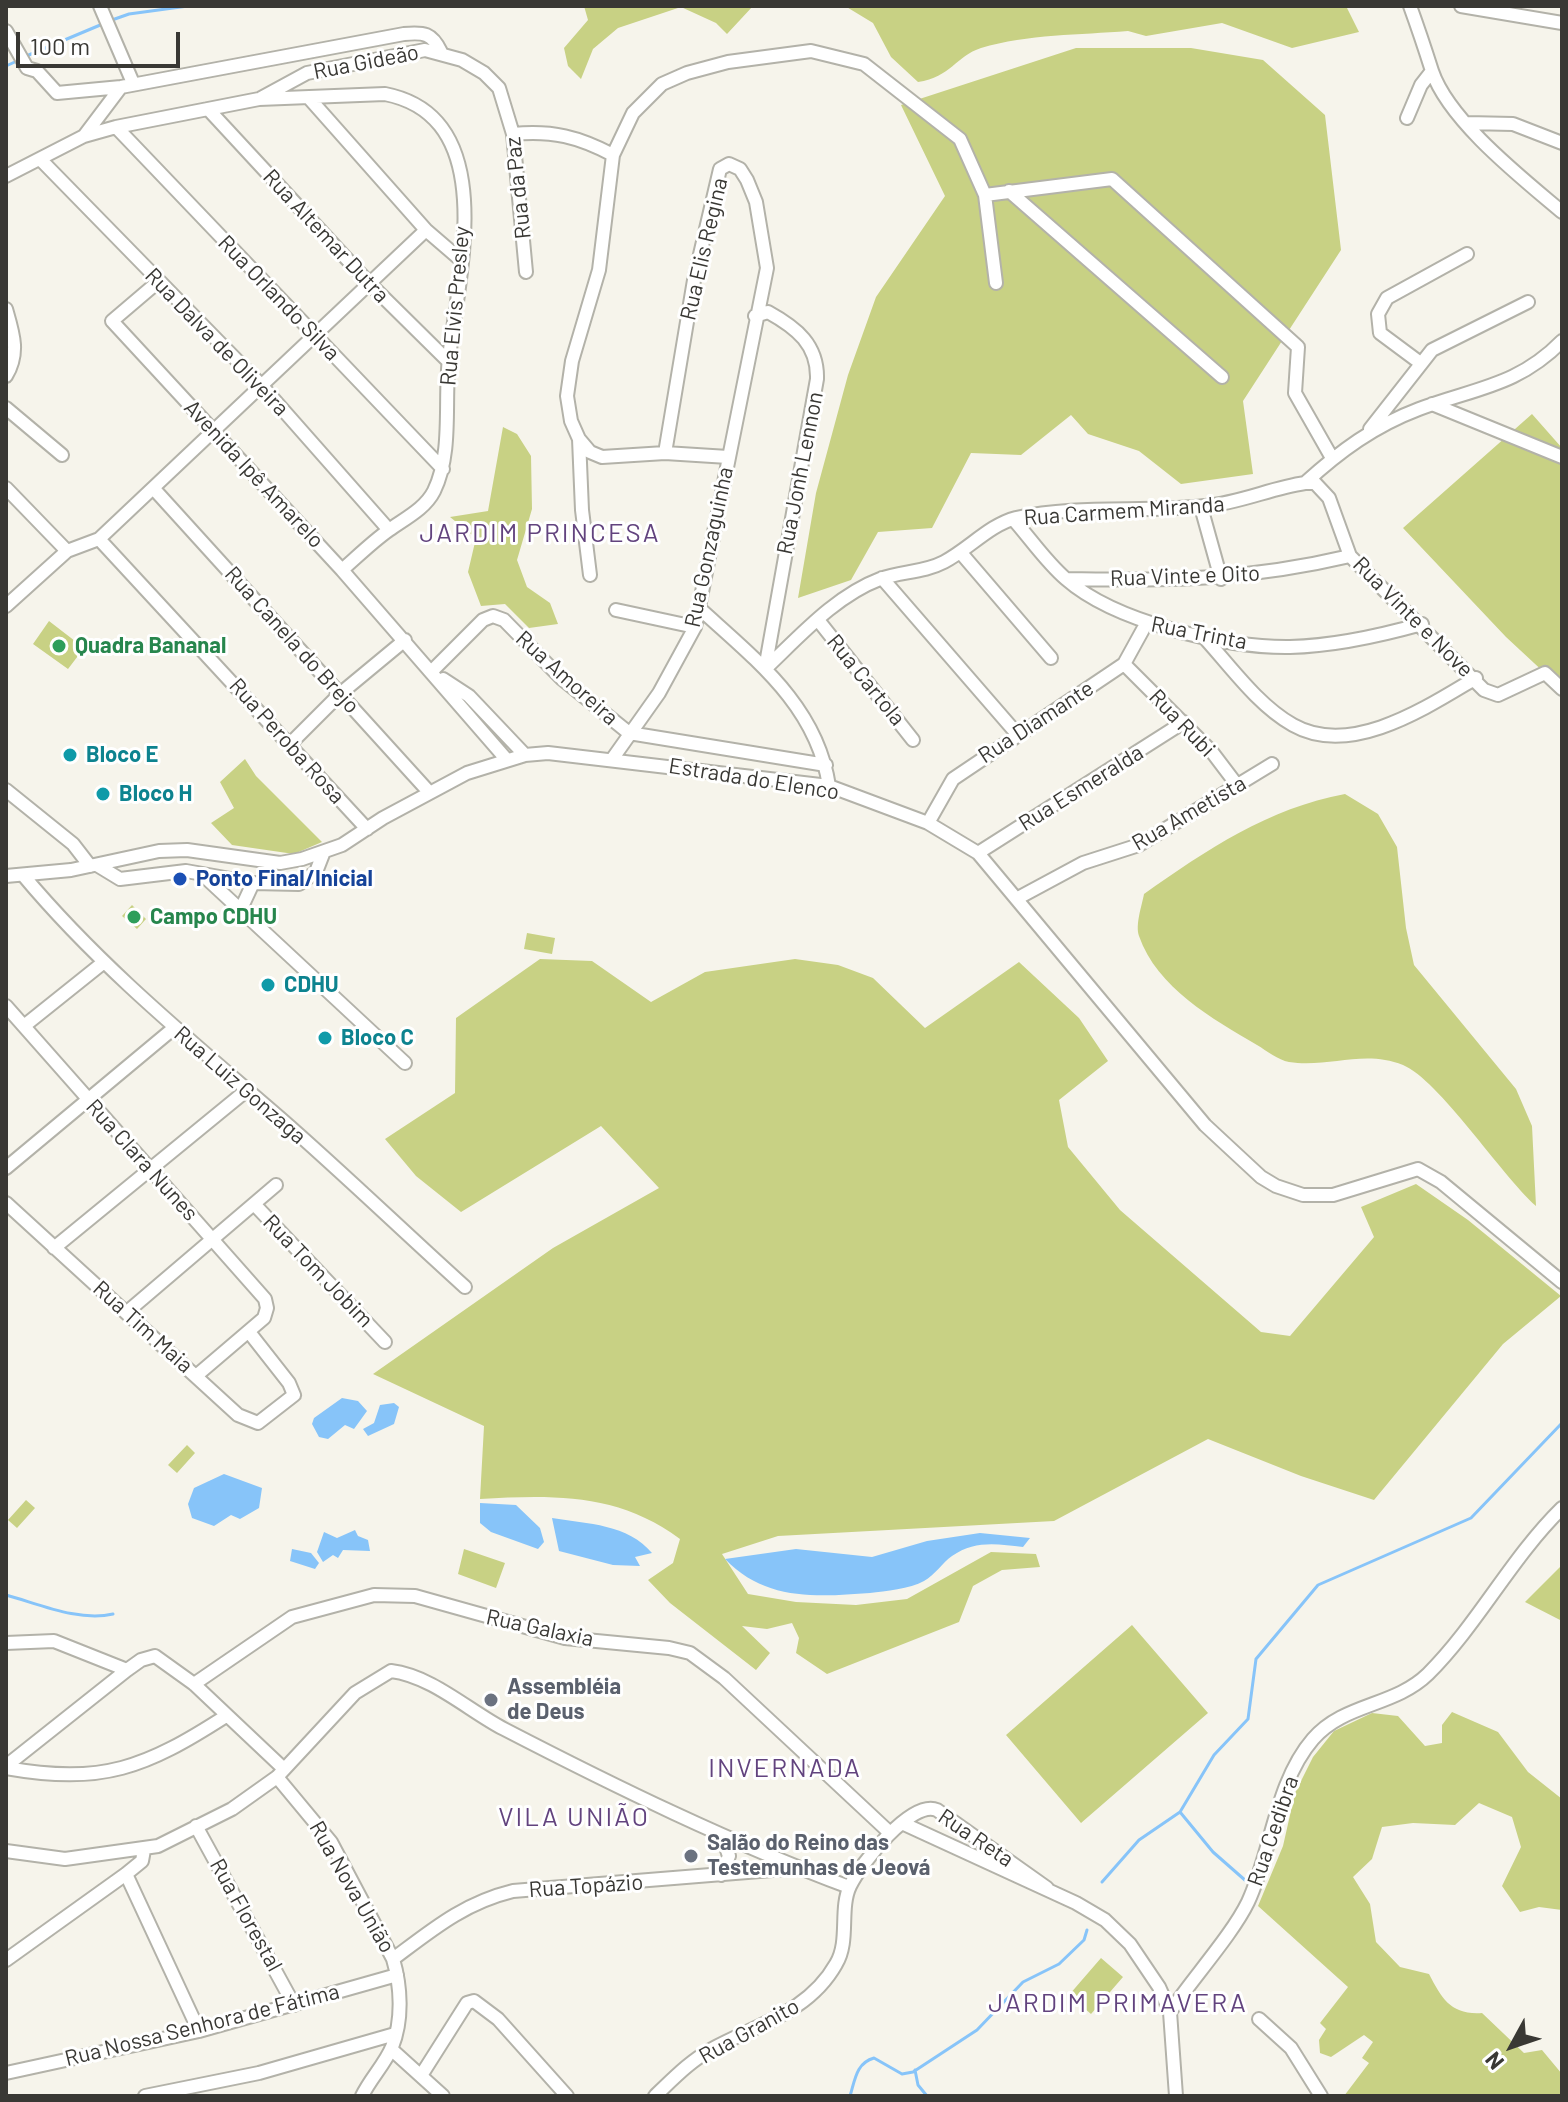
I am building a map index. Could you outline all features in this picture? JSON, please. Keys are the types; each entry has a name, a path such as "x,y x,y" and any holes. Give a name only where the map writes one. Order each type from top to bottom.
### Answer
{"street":[{"path":"1410,6 1432,71 1467,123 1509,169 1562,212"},
{"path":"1461,6 1562,23"},
{"path":"101,9 112,30 127,85"},
{"path":"6,31 21,57 57,93 127,85 404,34 428,34 441,52"},
{"path":"590,575 582,510 579,439 567,396 572,361 599,270 613,155 633,113 662,84 728,62 811,51 864,64 960,139 985,195 996,283"},
{"name":"Rua Gideão","path":"259,99 307,73 408,52 441,52 484,73 499,88 505,104"},
{"path":"1407,118 1421,85 1432,71"},
{"path":"84,136 127,85"},
{"name":"Rua Elvis Presley","path":"6,176 84,136 259,99 385,94 403,98 420,107 435,121 459,160 462,261 448,361 443,469 432,494 406,520 389,530 342,570"},
{"path":"309,98 426,230 462,261"},
{"name":"Rua da Paz","path":"505,104 513,134 526,272"},
{"name":"Rua Altemar Dutra","path":"208,109 369,283 448,361"},
{"path":"1467,123 1513,124 1562,143"},
{"name":"Rua Orlando Silva","path":"116,127 443,469"},
{"path":"513,134 549,131 573,136 613,155"},
{"name":"Rua Dalva de Oliveira","path":"40,159 262,386 389,530"},
{"name":"Rua Elis Regina","path":"665,453 694,280 720,169 729,164 740,169 756,202 767,268 755,316"},
{"path":"985,195 1112,179 1298,347 1295,393 1332,458"},
{"path":"1009,191 1222,377"},
{"path":"6,606 67,551 99,539 426,230"},
{"path":"1419,362 1380,333 1378,314 1387,298 1467,254"},
{"name":"Avenida Ipê Amarelo","path":"159,281 112,321 405,640 507,760"},
{"path":"1368,431 1419,362 1432,350 1528,302"},
{"path":"6,309 15,340 15,355 6,376"},
{"name":"Rua Jonh Lennon","path":"755,316 768,312 777,317 813,348 818,360 765,669"},
{"name":"Rua Gonzaguinha","path":"613,758 659,693 695,627 755,316"},
{"path":"1305,483 1368,431 1432,404 1511,379 1540,364 1562,341"},
{"path":"1432,404 1562,457"},
{"path":"6,408 62,455"},
{"path":"579,439 590,452 602,457 665,453 728,457"},
{"name":"Rua Carmem Miranda","path":"765,669 818,620 860,588 882,578 926,570 961,553 996,526 1013,519 1048,513 1201,507 1237,502 1305,483"},
{"name":"Rua Vinte e Nove","path":"1305,483 1315,483 1329,498 1350,556 1422,624 1484,690 1498,695 1545,673 1562,689"},
{"path":"6,488 67,551"},
{"name":"Rua Canela do Brejo","path":"154,489 429,792"},
{"path":"1201,507 1221,579"},
{"name":"Rua Trinta","path":"1013,519 1066,579 1114,610 1146,624 1288,647 1344,642 1422,624"},
{"name":"Rua Peroba Rosa","path":"99,539 291,743 367,829"},
{"path":"961,553 1051,658"},
{"name":"Rua Vinte e Oito","path":"1066,579 1221,579 1285,571 1350,556"},
{"path":"882,578 1018,735"},
{"path":"699,608 765,669 814,729 826,765 829,786"},
{"path":"616,610 695,627"},
{"name":"Rua Amoreira","path":"434,673 483,620 493,616 504,620 561,678 629,733"},
{"name":"Rua Cartola","path":"818,620 913,740"},
{"name":"Rua Diamante","path":"928,823 953,779 1124,664 1146,624"},
{"path":"1201,634 1278,714 1310,732 1339,735 1375,729 1476,678"},
{"path":"291,743 341,693 405,640"},
{"name":"Rua Rubi","path":"1124,664 1184,722 1237,785"},
{"name":"Avenida Ipê Amarelo","path":"434,673 469,696 525,755"},
{"name":"Rua Esmeralda","path":"978,853 1184,722"},
{"path":"629,733 826,765"},
{"name":"Estrada do Elenco","path":"6,876 94,866 159,851 187,850 280,863 323,854 429,792 525,755 613,758 829,786 928,823 978,853 1205,1125 1261,1177 1303,1195 1333,1195 1418,1169 1441,1182 1562,1282"},
{"name":"Rua Ametista","path":"1018,898 1083,863 1139,845 1272,764"},
{"path":"6,790 73,844 94,866 120,879 186,871 253,883 299,884 316,872 323,854"},
{"name":"Rua Luiz Gonzaga","path":"23,875 104,962 174,1028 465,1287"},
{"path":"204,876 405,1063"},
{"path":"240,911 253,883"},
{"path":"24,1026 104,962"},
{"name":"Rua Clara Nunes","path":"6,1006 265,1299 267,1308 264,1318 249,1332"},
{"path":"6,1168 174,1028"},
{"path":"54,1248 247,1090"},
{"path":"254,1204 276,1185"},
{"name":"Rua Tim Maia","path":"6,1203 248,1422 258,1423 285,1405 292,1398 293,1389 249,1332"},
{"name":"Rua Tom Jobim","path":"127,1312 254,1204 385,1342"},
{"path":"196,1376 249,1332"},
{"name":"Rua Cedibra","path":"1170,2012 1246,1906 1262,1869 1292,1771 1312,1739 1347,1712 1389,1699 1428,1673 1562,1508"},
{"name":"Rua Galaxia","path":"194,1684 292,1617 374,1595 415,1596 565,1638 669,1648 690,1653 724,1678 889,1832"},
{"path":"6,1643 54,1641 127,1670 6,1767"},
{"name":"Rua Nova União","path":"127,1670 141,1660 155,1656 194,1684 280,1773 331,1842 393,1959 400,1995 391,2049 362,2096"},
{"path":"6,1851 65,1859 144,1850 232,1809 280,1773 355,1693 384,1673 401,1672 502,1728 722,1835 849,1887"},
{"path":"6,1767 51,1776 108,1773 155,1759 226,1716"},
{"name":"Rua Reta","path":"889,1832 921,1809 929,1807 1047,1888"},
{"name":"Rua Reta","path":"904,1824 1047,1888 1105,1920 1130,1944 1159,1987 1170,2012"},
{"name":"Rua Florestal","path":"196,1826 294,2005"},
{"name":"Rua Granito","path":"655,2096 683,2069 711,2049 786,2013 811,1997 828,1979 839,1959 849,1887 889,1832"},
{"path":"721,1875 729,1856 722,1835"},
{"path":"6,1960 126,1874 142,1861 144,1850"},
{"name":"Rua Topázio","path":"393,1959 482,1899 513,1891 798,1868"},
{"path":"126,1874 199,2031"},
{"name":"Rua Nossa Senhora de Fátima","path":"6,2073 199,2031 397,1975"},
{"path":"422,2074 467,2003 474,2001 498,2019 567,2096"},
{"path":"1170,2012 1176,2096"},
{"path":"1259,2019 1291,2048 1321,2096"},
{"path":"145,2096 259,2073 395,2034"},
{"path":"391,2049 443,2096"}],"green space":[{"path":"584,6 753,6 727,34 716,23 681,7 618,28 593,49 581,79 568,66 564,48 588,20"},
{"path":"845,6 1346,6 1359,32 1292,48 1222,23 1146,36 1128,31 1036,38 981,48 938,76 918,82 891,57 873,23"},
{"path":"1076,48 1191,48 1263,60 1325,115 1341,250 1243,401 1253,474 1181,484 1139,451 1088,434 1071,415 1021,455 971,453 932,528 878,532 851,580 798,598 816,493 848,375 876,297 945,196 901,105"},
{"path":"1532,414 1562,448 1562,689 1506,637 1403,528"},
{"path":"503,427 517,434 531,456 532,509 517,560 527,587 550,603 558,624 529,628 505,604 481,606 468,572 476,538 450,517 488,511"},
{"name":"Quadra Bananal","path":"49,621 84,648 68,669 33,644"},
{"path":"245,759 256,776 322,842 294,854 232,845 211,823 234,808 220,782"},
{"path":"1345,794 1378,814 1397,847 1406,928 1414,965 1516,1089 1532,1126 1536,1206 1452,1108 1418,1074 1403,1065 1374,1059 1304,1063 1281,1059 1188,1000 1147,955 1138,931 1144,894 1215,847 1264,820 1290,809"},
{"name":"Campo CDHU","path":"132,905 146,919 137,929 122,916"},
{"path":"527,933 555,938 552,954 524,949"},
{"path":"540,959 592,961 651,1002 705,972 795,959 838,965 873,978 925,1028 1019,962 1079,1018 1108,1061 1059,1100 1068,1147 1120,1210 1261,1332 1290,1336 1374,1237 1361,1207 1416,1184 1468,1220 1561,1296 1503,1344 1374,1500 1301,1476 1208,1439 1054,1521 778,1536 722,1554 748,1594 796,1602 856,1605 907,1599 991,1552 1036,1554 1040,1567 1002,1570 973,1586 959,1622 827,1674 796,1653 799,1638 792,1623 767,1629 742,1626 770,1653 756,1670 670,1603 648,1580 673,1563 680,1539 633,1513 584,1500 534,1497 480,1499 484,1426 373,1374 553,1248 659,1188 601,1126 461,1212 416,1176 385,1139 455,1093 456,1018"},
{"path":"187,1445 195,1453 177,1473 168,1465"},
{"path":"26,1500 35,1508 17,1528 8,1520"},
{"path":"464,1549 505,1563 496,1588 458,1574"},
{"path":"1562,1565 1562,1621 1525,1602"},
{"path":"1132,1625 1208,1713 1081,1823 1006,1735"},
{"path":"1452,1712 1498,1732 1528,1772 1562,1799 1562,1910 1539,1907 1520,1912 1502,1886 1521,1847 1512,1817 1479,1803 1455,1825 1413,1823 1382,1827 1372,1859 1353,1877 1370,1904 1376,1942 1400,1967 1429,1974 1449,2004 1462,2011 1482,2013 1524,2053 1542,2050 1562,2074 1562,2096 1344,2096 1369,2063 1362,2058 1373,2042 1364,2035 1331,2057 1320,2053 1319,2040 1326,2029 1320,2023 1348,1987 1258,1906 1283,1846 1295,1793 1313,1757 1334,1731 1372,1713 1398,1716 1425,1746 1442,1743 1442,1725"},
{"path":"1101,1958 1123,1977 1091,2014 1069,1995"}],"water":[{"path":"342,1398 358,1401 367,1411 354,1429 345,1425 328,1439 319,1437 312,1424 314,1418"},
{"path":"394,1403 399,1407 394,1424 368,1436 363,1429 374,1423 380,1405"},
{"path":"224,1474 262,1488 259,1508 240,1519 231,1515 214,1526 192,1518 188,1504 194,1488"},
{"path":"480,1503 516,1505 540,1528 544,1542 538,1549 491,1532 480,1523"},
{"path":"552,1518 619,1531 642,1543 652,1553 635,1557 640,1566 613,1565 559,1551"},
{"path":"355,1530 358,1536 368,1540 370,1551 343,1550 338,1558 333,1555 323,1562 317,1552 324,1532 337,1538"},
{"path":"980,1533 1030,1538 1023,1547 986,1544 969,1547 952,1556 928,1578 912,1586 850,1594 811,1595 774,1589 757,1583 725,1559 796,1549 872,1557 927,1541"},
{"path":"292,1549 311,1553 319,1563 315,1569 290,1561"}],"waterway":[{"path":"112,20 129,14 188,6"},
{"path":"24,57 105,23"},
{"path":"6,66 17,61"},
{"path":"1102,1882 1139,1840 1180,1812 1214,1755 1248,1719 1256,1659 1318,1585 1471,1518 1562,1423"},
{"path":"6,1595 73,1614 113,1614"},
{"path":"1180,1812 1213,1852 1246,1881"},
{"path":"850,2096 857,2073 868,2060 874,2058 902,2074 913,2072 977,2030 1023,1982 1059,1964 1084,1940 1087,1930"},
{"path":"915,2070 918,2085 927,2096"}],"place":[{"name":"Quadra Bananal","path":"59,646"},
{"name":"Bloco E","path":"70,755"},
{"name":"Bloco H","path":"103,794"},
{"name":"Ponto Final/Inicial","path":"180,879"},
{"name":"Campo CDHU","path":"134,917"},
{"name":"CDHU","path":"268,985"},
{"name":"Bloco C","path":"325,1038"},
{"name":"Assembléia de Deus","path":"491,1700"},
{"name":"Salão do Reino das Testemunhas de Jeová","path":"691,1856"}],"district":[{"name":"JARDIM PRINCESA","path":"540,533"},
{"name":"INVERNADA","path":"785,1768"},
{"name":"VILA UNIÃO","path":"574,1817"},
{"name":"JARDIM PRIMAVERA","path":"1118,2003"}]}
